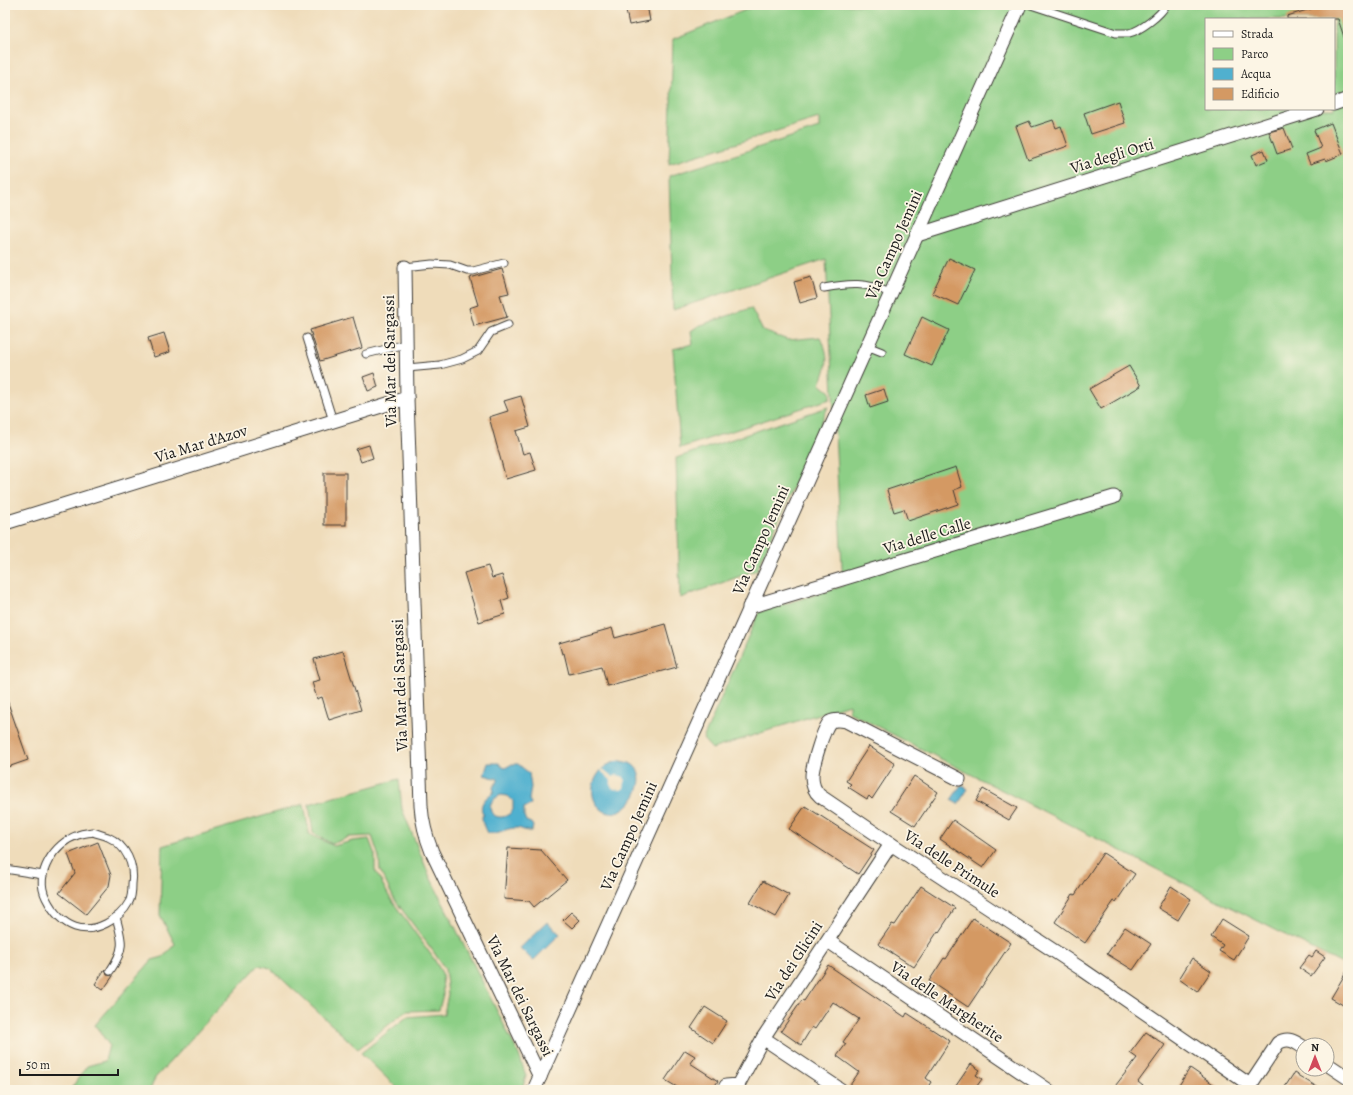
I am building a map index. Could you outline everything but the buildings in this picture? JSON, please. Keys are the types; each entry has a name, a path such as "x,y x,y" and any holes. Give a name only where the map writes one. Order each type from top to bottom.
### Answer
{"street":[{"name":"Via Campo Jemini","path":"534,1090 749,607 1020,5"},
{"path":"1335,104 1348,99"},
{"name":"Via degli Orti","path":"917,235 1314,110"},
{"name":"Via Mar dei Sargassi","path":"405,267 407,398 421,806 425,830 432,852 540,1077"},
{"name":"Via Mar d'Azov","path":"5,523 407,398"},
{"name":"Via delle Calle","path":"749,607 1114,497"},
{"name":"Via delle Primule","path":"959,778 846,721 838,720 830,722 826,728 813,767 812,780 814,788 820,796 1074,964 1248,1087"},
{"name":"Via dei Glicini","path":"724,1090 726,1086 738,1085 763,1038 891,844"},
{"name":"Via delle Margherite","path":"828,941 1048,1090"},
{"path":"763,1038 841,1090"},
{"path":"1248,1087 1280,1042 1290,1040 1295,1043"},
{"path":"1335,1069 1348,1078"}],"lane":[{"path":"1031,5 1116,33 1129,33 1147,23 1164,10 1166,5"},
{"path":"405,267 432,264 450,265 467,271 473,271 504,263"},
{"path":"824,288 844,284 861,284 890,293"},
{"path":"407,368 440,365 462,359 478,351 491,332 508,325"},
{"path":"307,338 333,421"},
{"path":"366,354 406,344"},
{"path":"867,346 882,352"},
{"path":"93,832 108,837 121,847 130,859 134,874 130,901 119,916 106,924 91,928 76,927 61,919 51,908 44,894 42,879 43,875 46,864 64,843 78,835 93,832"},
{"path":"5,869 43,875"},
{"path":"110,971 118,959 121,951 122,937 116,917"}],"green space":[{"path":"758,5 1348,5 1348,967 849,712 849,704 712,749 703,739 759,612 843,586 826,259 673,310 669,176 819,128 819,118 669,164 673,39"},
{"path":"751,308 763,331 788,340 820,337 827,355 827,360 825,372 820,384 830,392 830,399 680,448 673,349 693,344 691,331 698,326"},
{"path":"828,407 757,570 680,598 676,458"},
{"path":"399,779 402,809 429,875 519,1055 526,1076 522,1090 399,1090 361,1053 407,1017 444,1014 448,994 445,969 394,899 380,870 379,857 372,836 349,837 332,844 313,833 309,804"},
{"path":"304,804 309,834 334,846 352,841 369,839 375,855 375,870 390,898 434,959 442,973 443,994 439,1010 406,1011 358,1049 270,968 259,965 155,1078 150,1090 70,1090 87,1066 105,1061 109,1045 95,1025 152,960 163,957 175,944 160,915 162,846"}],"water":[{"path":"620,761 631,764 638,770 640,779 638,788 634,798 627,806 618,811 608,813 599,807 594,800 594,783 597,775 603,768 611,763"},
{"path":"488,763 499,763 505,768 512,764 518,764 529,773 531,787 529,800 531,803 524,808 524,816 526,821 531,823 533,826 532,831 516,828 495,833 487,833 482,821 482,816 484,815 481,808 485,799 494,792 493,787 498,779 484,775","holes":["501,795 508,796 513,801 513,810 507,815 501,817 492,813 490,809 494,799"]},
{"path":"961,785 968,789 958,804 951,800"},
{"path":"547,922 560,934 533,961 520,948"}],"pier":[{"path":"603,769 613,777 617,775 624,777 624,788 621,790 611,787 611,780 601,771"}]}
